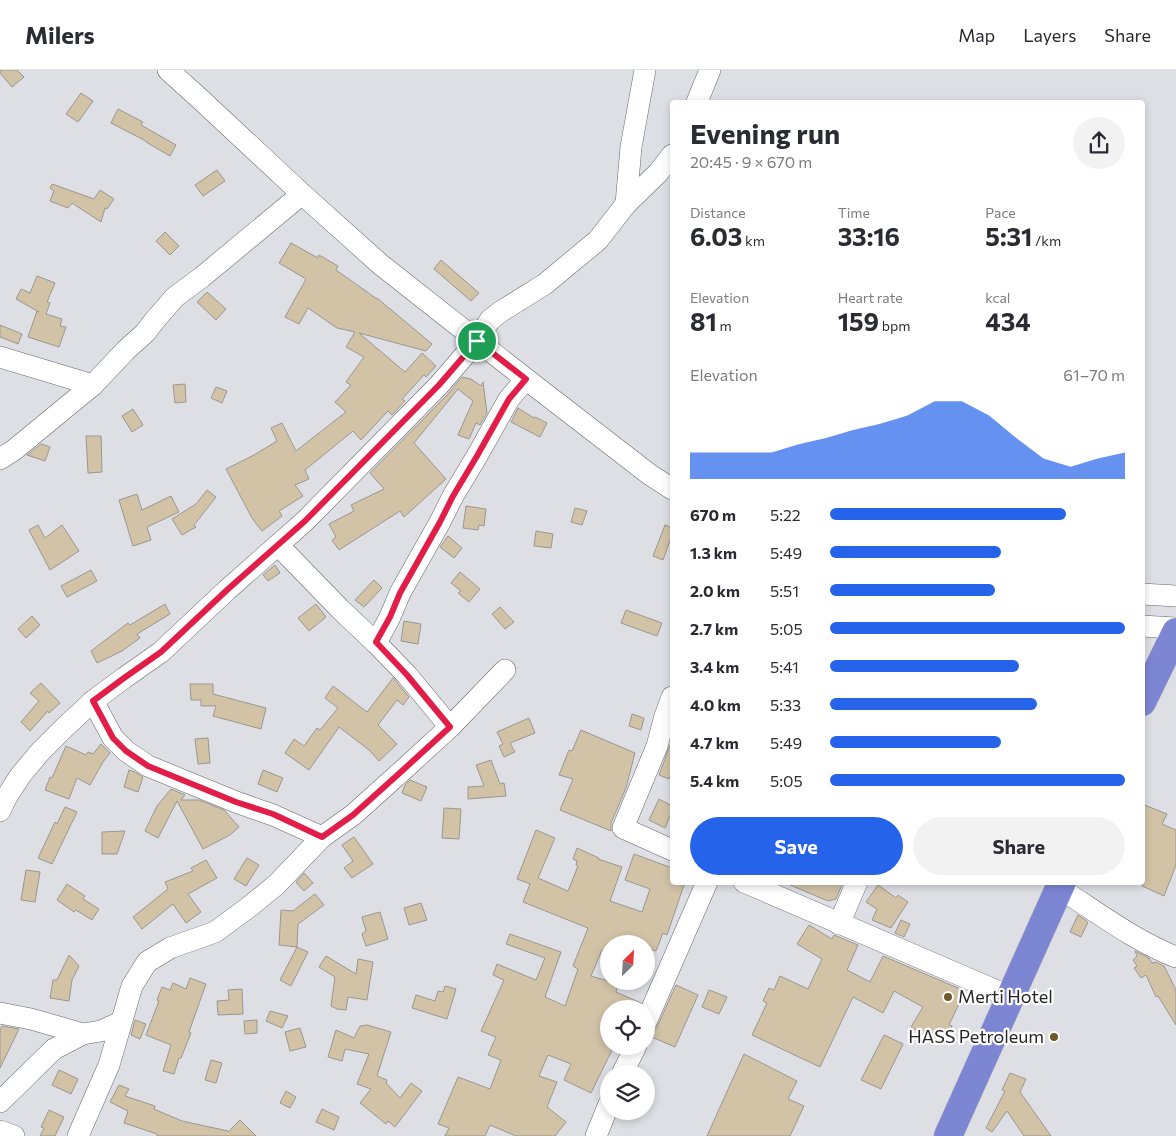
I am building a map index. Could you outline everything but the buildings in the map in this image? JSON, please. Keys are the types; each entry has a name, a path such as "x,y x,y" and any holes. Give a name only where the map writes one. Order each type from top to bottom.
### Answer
{"highway":[{"path":"1145,696 1176,632"},
{"path":"948,1136 1060,885"}],"street":[{"path":"168,70 380,264 526,379 670,489"},
{"path":"626,204 631,147 645,70"},
{"path":"698,100 710,70"},
{"path":"0,811 20,776 40,752 93,701 161,652 227,590 278,546 439,385 477,341 490,320 545,284 598,240 626,204 658,174 670,159"},
{"path":"0,459 14,450 93,385 145,333 175,297 302,194"},
{"path":"0,357 93,385"},
{"path":"376,642 390,617 400,593 453,496 509,399 526,379"},
{"path":"278,546 340,609 376,642 407,675 450,727"},
{"path":"1145,594 1176,596"},
{"path":"1145,626 1176,628"},
{"path":"78,1136 109,1065 132,986 147,962 170,948 215,932 276,885 322,837 353,815 450,727 504,670"},
{"path":"93,701 113,738 126,751 148,766 236,802 273,814 322,837"},
{"path":"670,702 657,746 623,828 670,849"},
{"path":"655,1001 706,885"},
{"path":"751,885 1011,997"},
{"path":"839,924 856,885"},
{"path":"1060,885 1135,936 1176,958"},
{"path":"0,1013 70,1029 82,1034"},
{"path":"0,1102 54,1049 82,1034 101,1030 121,1022"},
{"path":"596,1136 602,1120"},
{"path":"0,1130 14,1136"}],"place":[{"name":"Merti Hotel","path":"948,997"},
{"name":"HASS Petroleum","path":"1054,1037"}],"route":[{"path":"477,341 526,379 509,399 466,473 400,593 390,617 376,642 407,675 450,727 353,815 322,837 273,814 236,802 148,766 126,751 113,738 93,701 161,652 305,521 439,385 477,341"}]}
